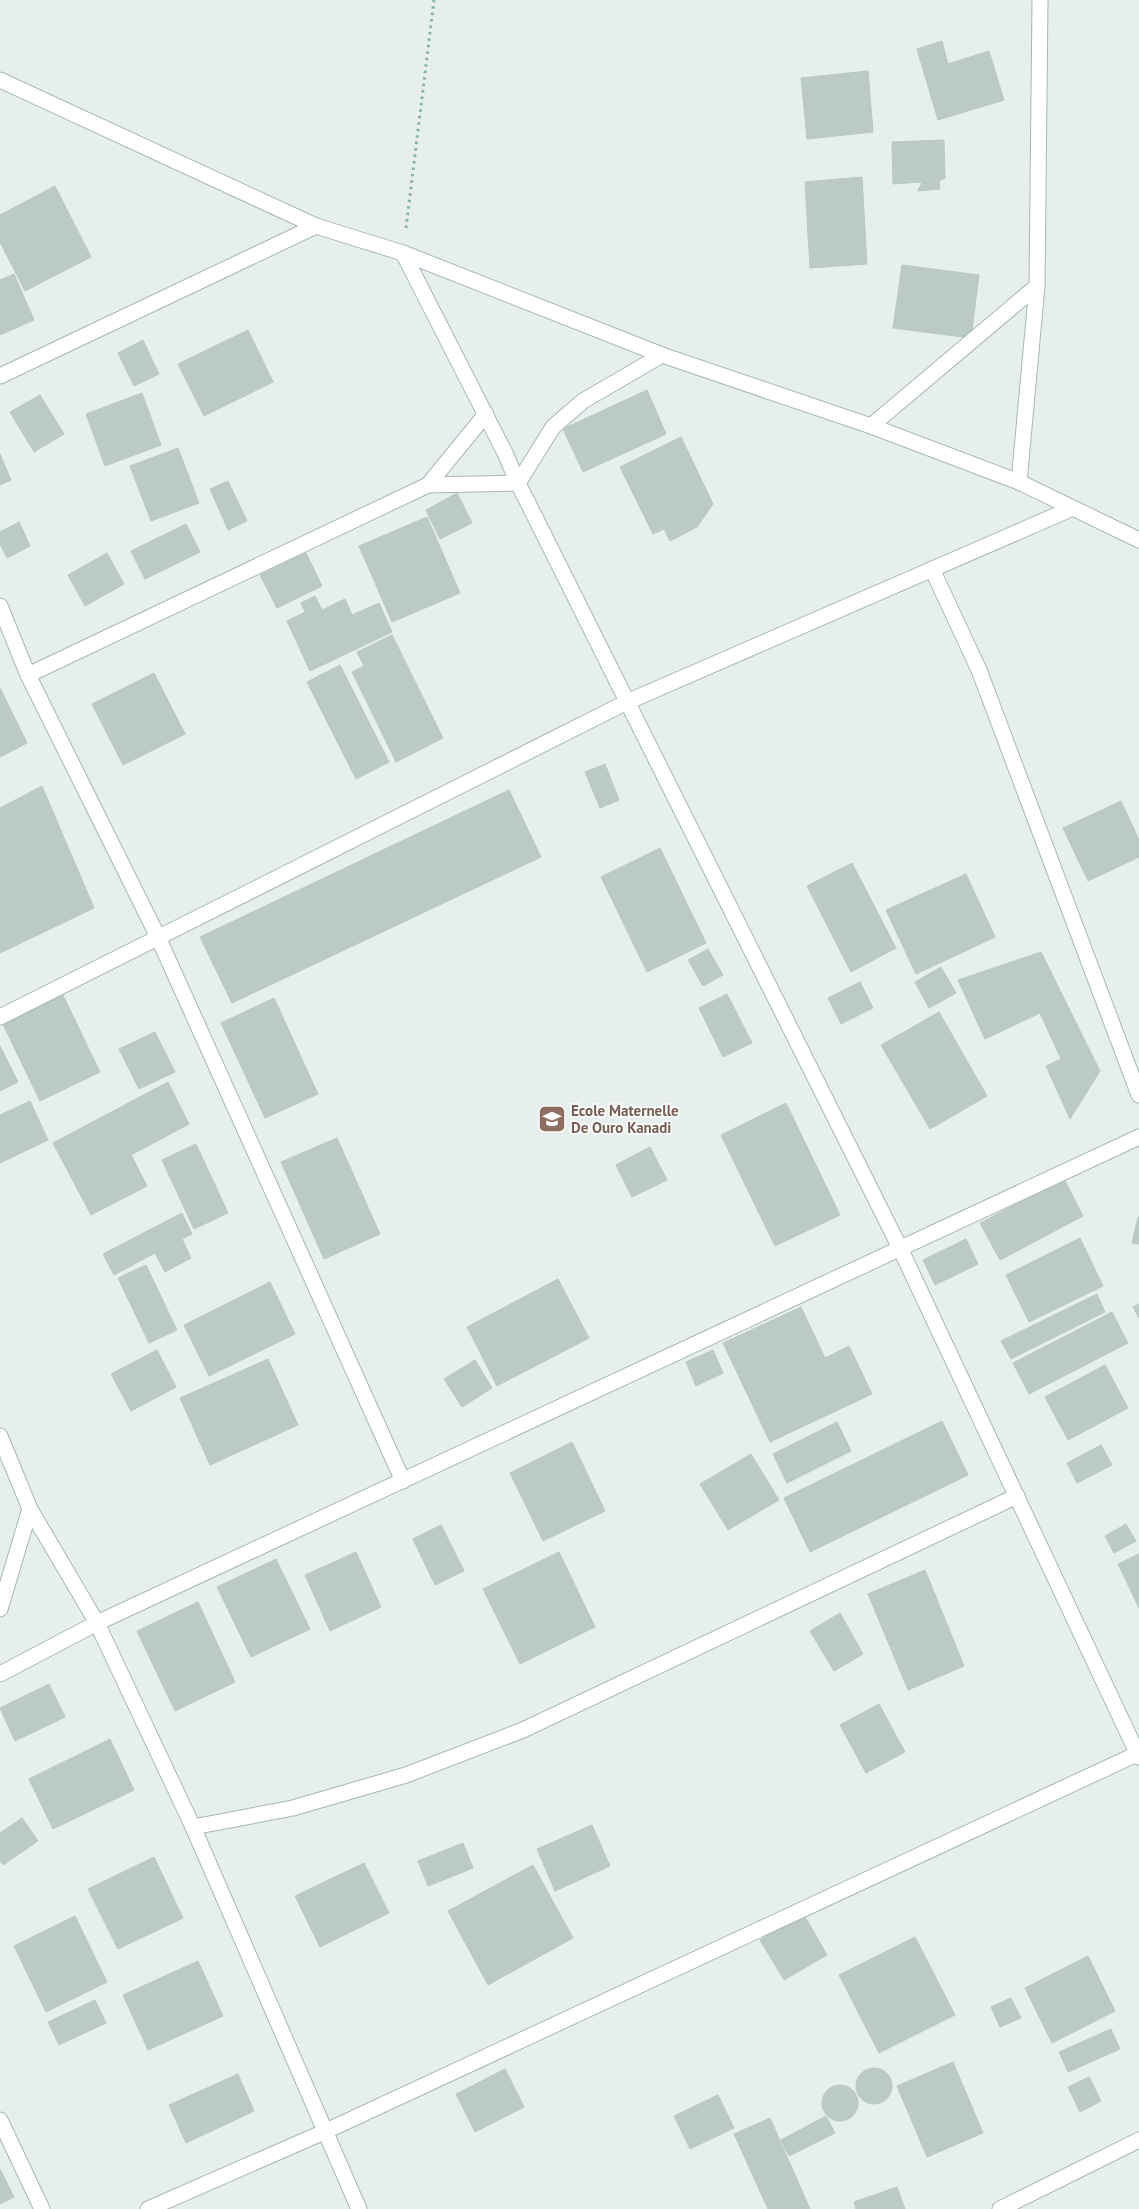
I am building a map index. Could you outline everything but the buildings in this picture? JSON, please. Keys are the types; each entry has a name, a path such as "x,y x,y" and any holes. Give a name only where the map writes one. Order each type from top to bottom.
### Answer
{"street":[{"path":"1019,482 1036,286 1040,0"},
{"path":"0,80 316,226 403,253 662,355 871,426 1019,482 1139,540"},
{"path":"0,376 316,226"},
{"path":"148,2209 324,2132 1138,1754 900,1248 518,484 486,414 403,253"},
{"path":"871,426 1036,286"},
{"path":"518,484 553,427 583,401 662,355"},
{"path":"428,485 486,414"},
{"path":"28,675 428,485 518,484"},
{"path":"0,1018 627,702 1073,508"},
{"path":"932,569 979,670 1139,1096"},
{"path":"0,606 28,675 158,937 403,1481"},
{"path":"0,1674 97,1623 1139,1137"},
{"path":"0,1436 30,1509 97,1623 193,1827 358,2209"},
{"path":"193,1827 294,1808 406,1775 523,1730 1017,1496"},
{"path":"0,1609 30,1509"},
{"path":"0,2120 42,2209"},
{"path":"1000,2209 1139,2140"}],"path":[{"path":"403,253 434,0"}],"place":[{"name":"Ecole Maternelle De Ouro Kanadi","path":"552,1119"}]}
